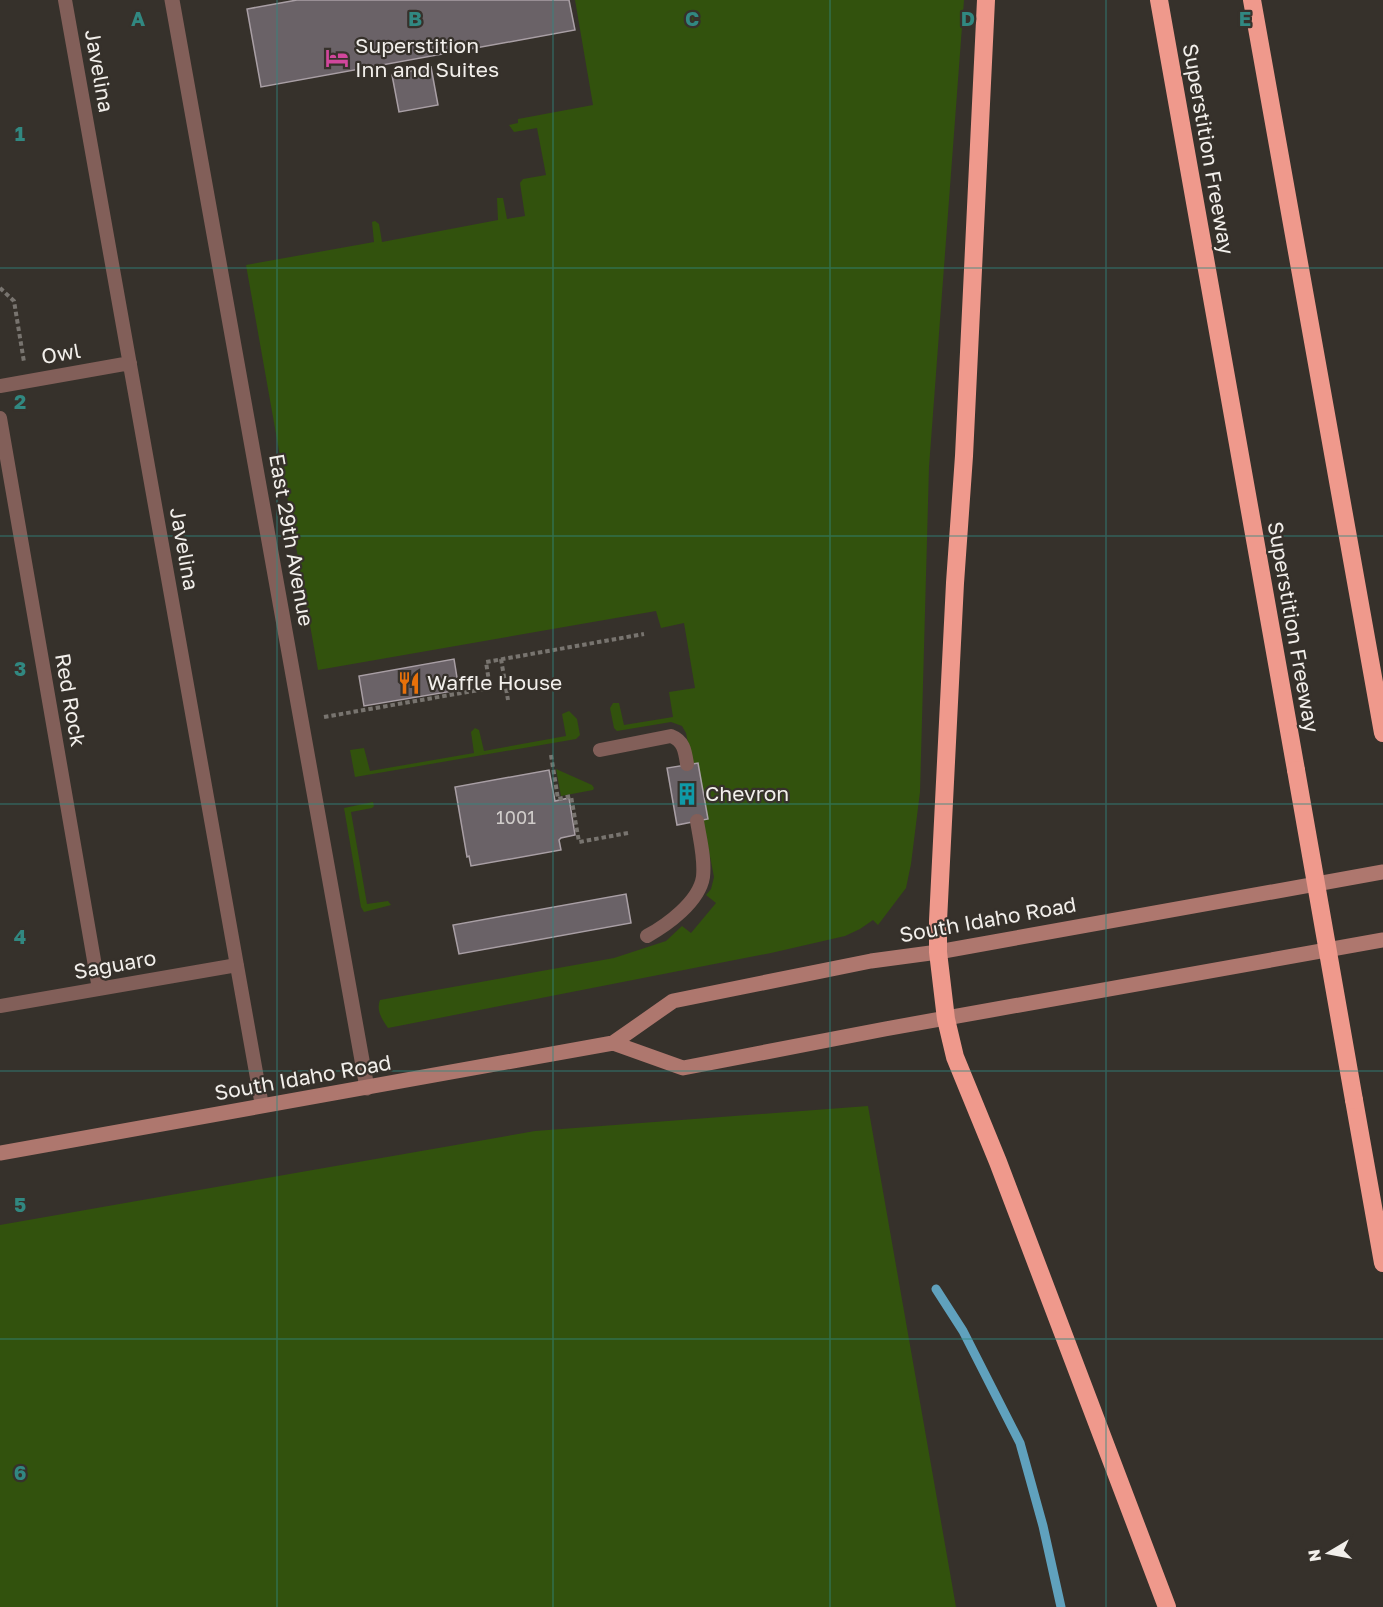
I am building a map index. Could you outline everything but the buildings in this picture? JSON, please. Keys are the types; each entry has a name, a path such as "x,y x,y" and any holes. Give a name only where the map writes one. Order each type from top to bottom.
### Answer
{"highway":[{"path":"986,0 938,952 946,1019 955,1057 998,1162 1167,1607"},
{"name":"Superstition Freeway","path":"1159,0 1383,1263"},
{"path":"1252,0 1383,733"}],"main road":[{"name":"South Idaho Road","path":"0,1153 613,1043 674,1001 871,961 938,952 1383,872"},
{"path":"613,1043 683,1068 1383,940"}],"street":[{"name":"East 29th Avenue","path":"172,0 367,1088"}],"lane":[{"name":"Javelina","path":"65,0 262,1106"},
{"name":"Owl","path":"0,386 130,363"},
{"name":"Red Rock","path":"0,418 99,989"},
{"path":"600,750 670,736 679,739 684,747 687,764"},
{"path":"647,936 669,924 690,901 702,880 704,859 697,821"},
{"name":"Saguaro","path":"0,1006 237,965"}],"path":[{"path":"0,288 14,301 28,381"},
{"path":"324,717 490,688 486,662 644,634"},
{"path":"501,659 508,700"},
{"path":"551,755 558,799 571,796 579,842 628,833"}],"green space":[{"path":"575,0 964,0 929,467 920,792 911,864 906,888 878,925 873,920 845,936 771,953 388,1028 379,1011 380,1000 614,958 666,941 682,926 691,933 716,903 706,895 711,889 714,877 686,733 682,726 671,722 617,731 614,728 610,708 613,703 619,703 624,725 673,717 669,692 695,688 684,623 661,628 656,611 318,670 246,265 374,242 372,222 375,221 379,224 382,242 498,220 497,198 503,198 507,219 525,216 520,183 523,179 546,175 537,128 514,132 509,125 518,123 518,119 593,105"},
{"path":"569,711 577,719 580,735 576,739 355,777 350,750 364,748 370,771 474,753 471,732 475,728 479,730 484,751 566,736 562,714"},
{"path":"556,769 592,785 593,790 561,796"},
{"path":"373,802 372,808 351,812 367,904 388,901 391,905 364,912 361,907 344,808"},
{"path":"868,1106 956,1607 0,1607 0,1225 535,1131"}],"waterway":[{"path":"936,1289 963,1331 1020,1443 1043,1526 1061,1607"}],"place":[{"name":"Superstition Inn and Suites","path":"337,58"},
{"name":"Waffle House","path":"409,683"},
{"name":"Chevron","path":"687,794"}]}
